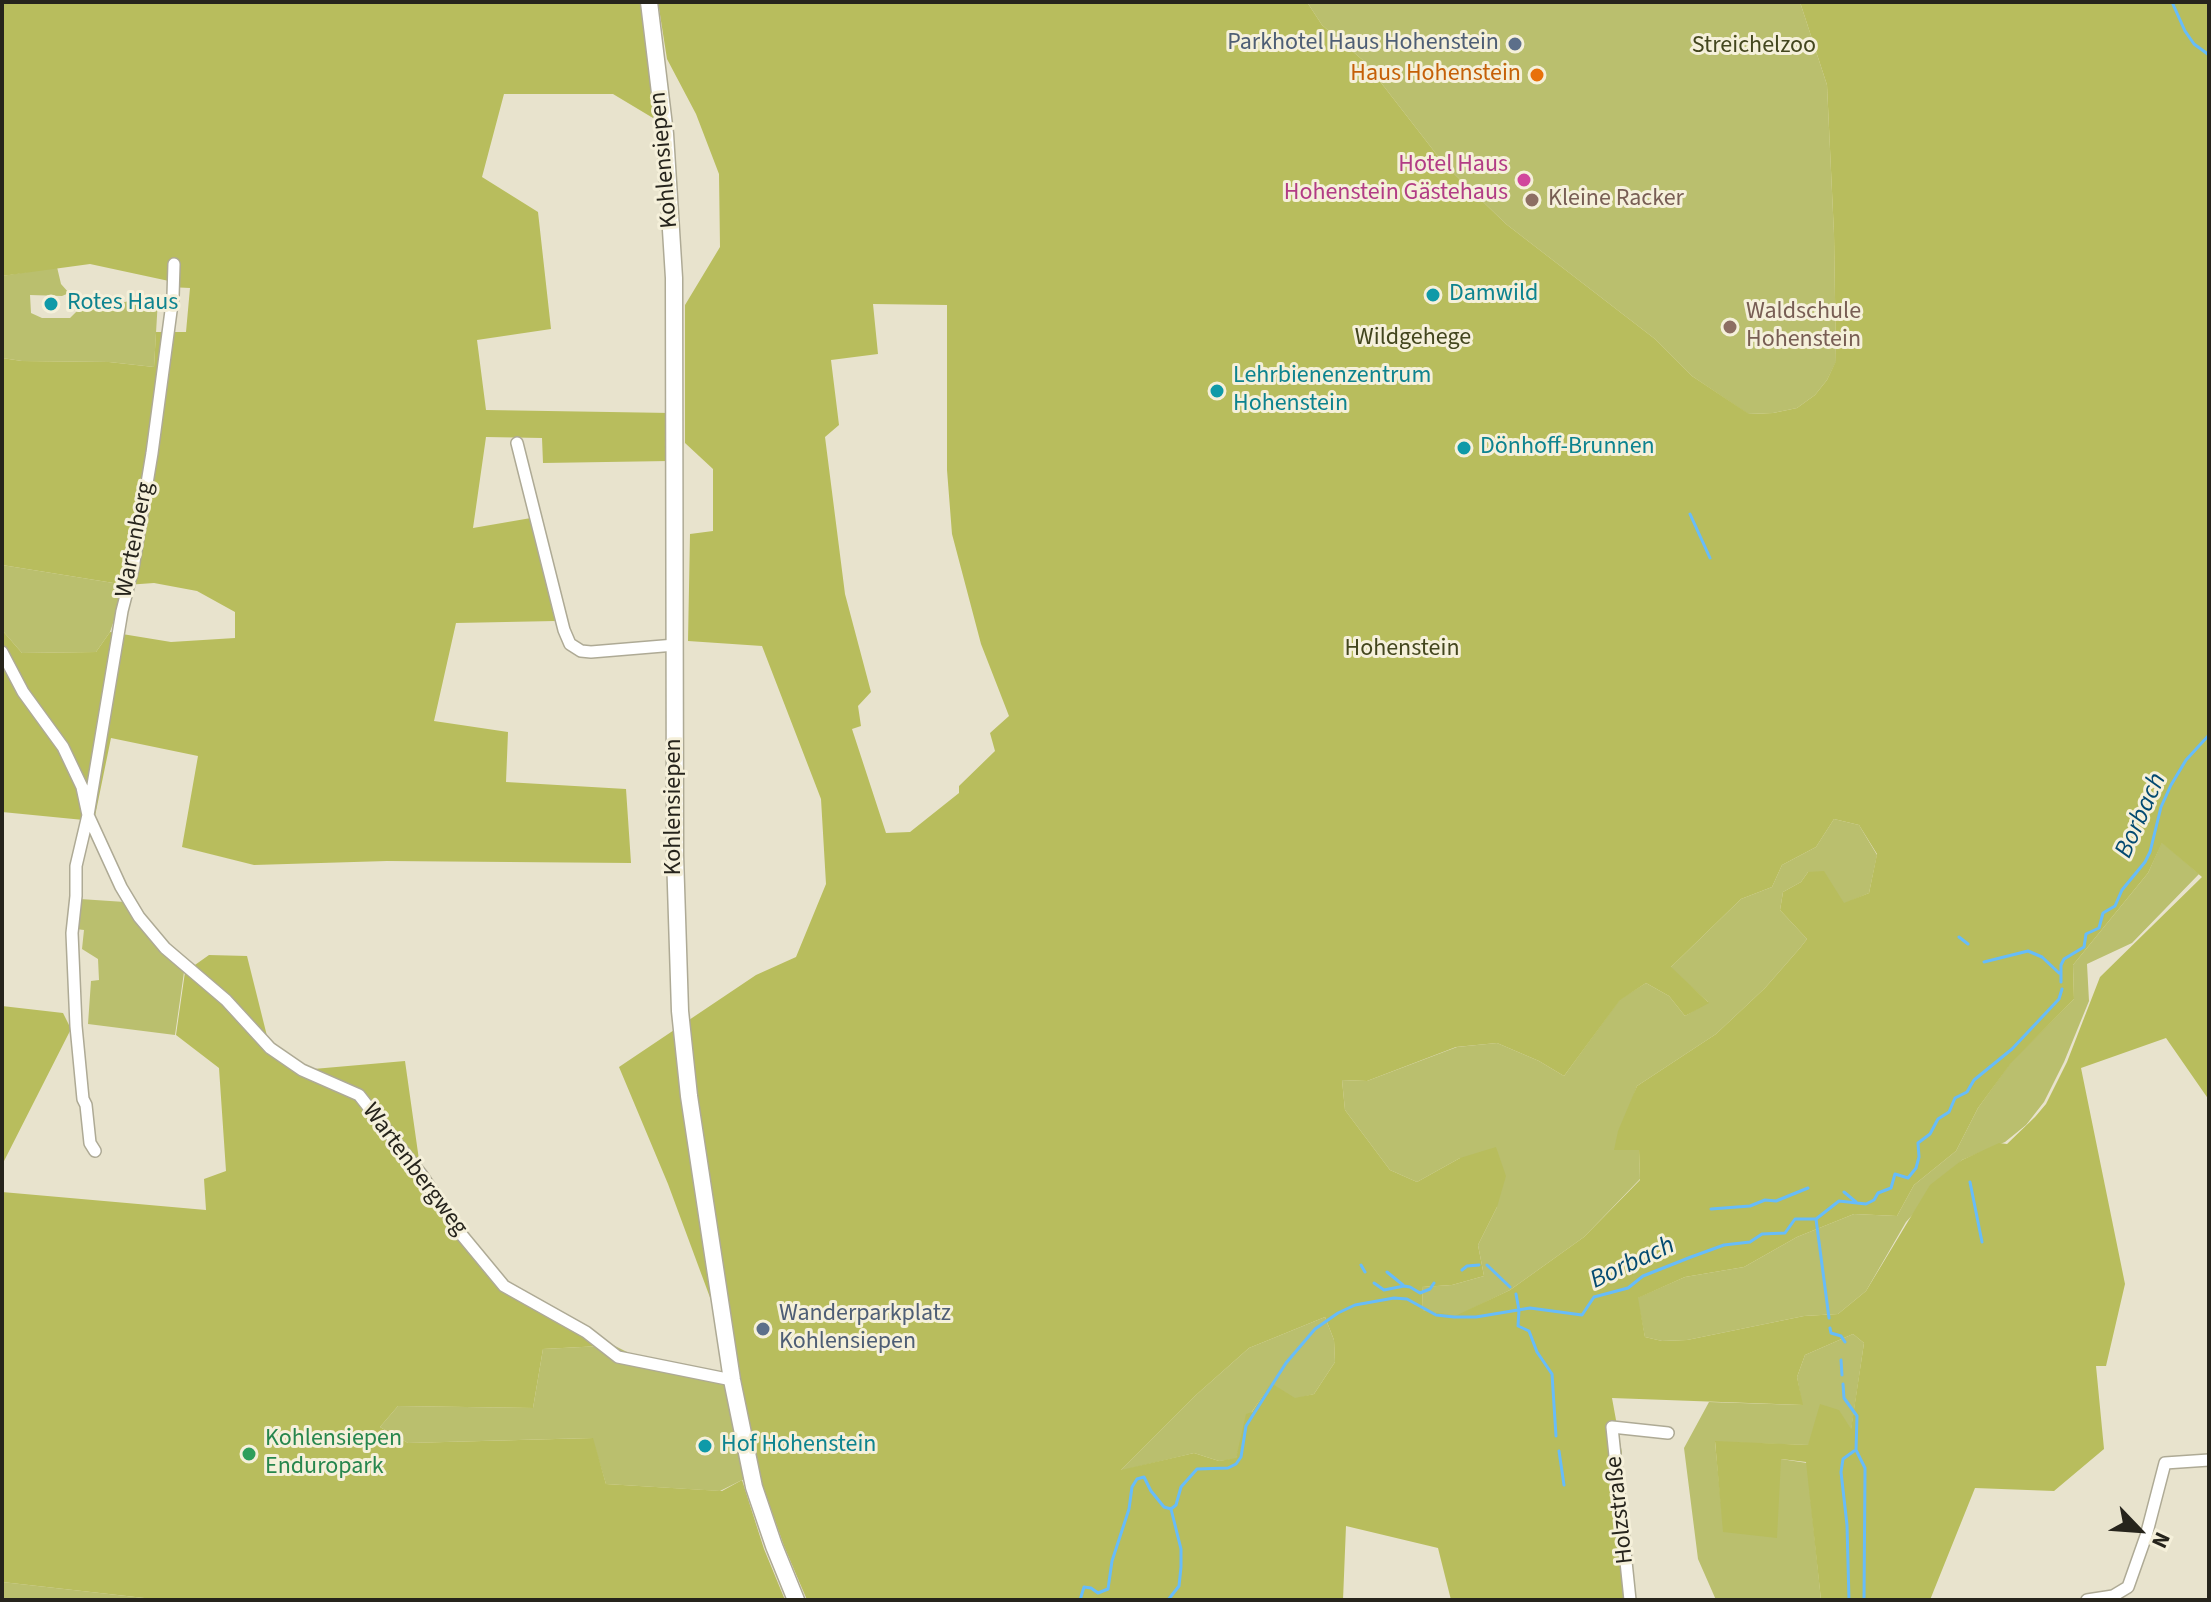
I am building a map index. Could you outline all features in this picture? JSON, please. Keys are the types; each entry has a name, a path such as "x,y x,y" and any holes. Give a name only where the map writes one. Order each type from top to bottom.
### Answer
{"street":[{"name":"Kohlensiepen","path":"649,2 665,134 674,278 675,864 680,1011 689,1096 732,1380 754,1487 796,1600"},
{"name":"Wartenberg","path":"88,815 152,453 173,296 174,264"},
{"path":"517,443 570,644 581,651 591,652 675,645"},
{"name":"Wartenbergweg","path":"2,652 23,692 63,747 82,787 88,815 121,887 150,931 176,958 226,1000 270,1048 302,1070 359,1095 421,1174 461,1234 504,1286 586,1332 618,1357 732,1380"},
{"name":"Wartenbergweg","path":"88,815 76,866 72,933 83,1099 90,1143 95,1151"},
{"name":"Holzstraße","path":"1630,1600 1612,1427 1668,1433"},
{"path":"2087,1600 2117,1595 2128,1587 2146,1536 2165,1463 2209,1460"}],"green space":[{"path":"2,2 641,2 653,83 653,118 613,94 504,94 482,177 538,212 551,329 477,340 486,410 671,413 669,461 543,463 542,438 486,437 473,528 531,518 555,621 456,623 434,721 508,732 506,782 626,789 631,863 387,861 254,865 182,847 198,756 111,738 94,821 2,812 2,630 22,653 96,652 110,632 171,642 235,638 235,612 197,591 154,583 126,585 2,565 2,358 154,367 156,332 186,332 190,288 169,287 169,281 90,264 2,276"},
{"name":"Hohenstein","path":"658,2 1307,2 1322,25 1365,62 1444,164 1506,224 1655,339 1692,376 1749,414 1797,408 1815,395 1836,361 1827,85 1800,2 2209,2 2209,1100 2166,1038 2081,1068 2125,1284 2106,1366 2096,1366 2104,1449 2054,1491 1975,1488 1930,1600 1821,1600 1806,1462 1781,1459 1777,1538 1723,1532 1715,1441 1808,1445 1820,1404 1839,1410 1851,1429 1864,1343 1853,1334 1805,1355 1797,1377 1803,1405 1612,1398 1622,1453 1615,1481 1632,1600 1451,1600 1438,1548 1346,1526 1343,1600 807,1600 761,1481 741,1388 715,1311 668,1184 619,1067 756,975 796,957 826,884 821,799 762,646 688,641 690,534 713,531 713,469 685,443 685,305 720,247 719,174 696,114 667,59","holes":["873,304 947,305 947,470 952,534 981,644 1009,716 990,733 995,751 959,786 959,793 910,832 886,833 852,729 861,726 858,706 871,692 845,594 825,437 839,425 831,360 878,354","1834,819 1859,825 1877,854 1869,893 1844,903 1824,871 1808,872 1801,882 1783,892 1780,910 1807,939 1765,988 1716,1034 1637,1086 1618,1131 1614,1150 1639,1150 1640,1180 1584,1237 1510,1290 1455,1316 1423,1310 1422,1287 1452,1285 1484,1276 1478,1245 1497,1207 1506,1176 1496,1147 1460,1158 1417,1182 1390,1170 1345,1110 1342,1080 1367,1081 1456,1047 1497,1043 1539,1061 1564,1076 1620,1000 1646,983 1669,996 1685,1016 1709,1003 1671,967 1741,899 1772,887 1782,865 1816,847","2162,843 2202,877 2100,977 2067,1062 2046,1104 2007,1144 1999,1143 1962,1160 1930,1185 1866,1291 1838,1314 1804,1316 1687,1340 1662,1341 1645,1337 1638,1298 1685,1277 1744,1267 1797,1237 1854,1214 1897,1216 1914,1185 1956,1151 1978,1108 2011,1063 2074,999 2073,965 2148,873","1325,1317 1334,1340 1335,1362 1314,1394 1295,1398 1271,1383 1252,1412 1246,1414 1236,1458 1219,1461 1194,1453 1121,1470 1196,1395 1249,1348"]},
{"name":"Streichelzoo","path":"1307,2 1800,2 1827,85 1836,362 1827,380 1815,395 1797,408 1748,414 1692,376 1655,339 1506,224 1444,164 1365,62 1322,25"},
{"path":"57,267 61,284 69,293 62,296 30,295 31,313 42,318 70,318 83,305 125,302 141,297 158,299 154,367 2,358 2,276"},
{"path":"2,565 126,585 110,632 96,652 22,653 2,630"},
{"path":"1834,819 1859,825 1877,855 1869,893 1844,904 1808,872 1801,882 1783,892 1780,910 1807,939 1765,988 1716,1034 1637,1086 1615,1150 1639,1150 1640,1179 1584,1237 1510,1290 1455,1317 1423,1310 1422,1287 1452,1285 1484,1276 1478,1245 1497,1207 1460,1158 1417,1182 1390,1170 1345,1110 1342,1080 1367,1081 1457,1047 1497,1043 1539,1061 1564,1076 1620,999 1646,983 1669,996 1685,1016 1708,1002 1670,968 1741,899 1772,887 1782,865 1816,847"},
{"path":"2162,842 2199,874 2132,943 2087,964 2089,1001 2044,1102 2026,1125 2005,1142 1962,1160 1906,1222 1866,1291 1838,1314 1804,1316 1687,1340 1662,1341 1645,1337 1637,1298 1685,1277 1744,1267 1797,1237 1854,1214 1897,1216 1914,1185 1956,1151 1978,1108 2011,1062 2074,999 2073,965 2148,873"},
{"path":"80,899 125,902 184,972 175,1035 88,1024 91,981 99,980 98,959 82,949 84,930 76,929"},
{"path":"209,955 247,956 270,1048 302,1070 405,1061 421,1174 504,1286 601,1346 543,1349 533,1408 398,1406 380,1427 408,1443 593,1438 606,1484 722,1491 742,1480 764,1549 785,1600 162,1600 2,1582 2,1192 206,1210 204,1179 226,1171 219,1068 176,1035 185,972"},
{"path":"2,1006 63,1013 71,1029 2,1165"},
{"path":"1325,1317 1334,1340 1335,1362 1314,1394 1295,1399 1271,1384 1247,1419 1236,1459 1219,1461 1194,1453 1120,1471 1196,1395 1249,1348"},
{"path":"1853,1334 1864,1343 1851,1431 1808,1445 1715,1442 1724,1532 1781,1459 1807,1463 1821,1600 1716,1600 1698,1559 1684,1448 1709,1402 1802,1405 1797,1377 1805,1355"},
{"path":"605,1341 645,1361 741,1388 761,1481 742,1480 720,1491 606,1484 592,1438 408,1443 380,1427 398,1406 533,1408 543,1349 601,1346"},
{"path":"2,1582 162,1600 2,1600"}],"waterway":[{"name":"Borbach","path":"2172,2 2194,44 2209,55"},
{"path":"1690,514 1710,558"},
{"name":"Borbach","path":"2061,982 2064,959 2084,947 2086,934 2099,928 2103,913 2115,906 2122,890 2145,862 2161,807 2171,785 2186,760 2209,735"},
{"path":"1959,937 1968,944"},
{"path":"1984,962 2028,951 2042,957 2059,973"},
{"name":"Borbach","path":"1080,1600 1084,1587 1098,1593 1108,1589 1112,1561 1129,1509 1132,1487 1137,1479 1144,1477 1164,1507 1171,1509 1176,1505 1181,1487 1197,1469 1228,1468 1236,1464 1241,1457 1246,1426 1286,1363 1315,1329 1338,1313 1355,1305 1394,1298 1407,1299 1436,1315 1454,1317 1476,1317 1530,1308 1582,1315 1594,1297 1628,1288 1643,1276 1691,1257 1724,1245 1750,1242 1762,1234 1785,1233 1795,1219 1816,1219 1839,1201 1866,1204 1874,1200 1878,1193 1891,1188 1895,1174 1908,1178 1916,1168 1918,1143 1930,1134 1938,1119 1949,1112 1955,1098 1967,1092 1974,1080 2012,1049 2059,999 2062,989"},
{"path":"1970,1182 1982,1242"},
{"path":"1711,1209 1776,1201 1808,1188"},
{"path":"1844,1192 1856,1202"},
{"path":"1816,1219 1829,1318"},
{"path":"1361,1265 1365,1272"},
{"path":"1462,1270 1467,1266 1479,1265"},
{"path":"1487,1265 1510,1287"},
{"path":"1387,1272 1403,1285"},
{"path":"1374,1283 1384,1290 1404,1286 1420,1293 1430,1289 1434,1283"},
{"path":"1516,1294 1518,1326 1529,1331 1537,1352 1552,1374 1556,1436"},
{"path":"1830,1328 1831,1333 1841,1336 1845,1342"},
{"path":"1841,1360 1842,1375"},
{"path":"1843,1384 1844,1398 1857,1416 1856,1450 1865,1468 1864,1600"},
{"path":"1559,1451 1564,1485"},
{"path":"1849,1600 1847,1525 1841,1472 1843,1459 1854,1451"},
{"path":"1168,1600 1179,1586 1181,1567 1181,1549 1171,1509"}],"place":[{"name":"Parkhotel Haus Hohenstein","path":"1515,44"},
{"name":"Haus Hohenstein","path":"1537,75"},
{"name":"Hotel Haus Hohenstein Gästehaus","path":"1524,180"},
{"name":"Kleine Racker","path":"1532,200"},
{"name":"Damwild","path":"1433,295"},
{"name":"Rotes Haus","path":"51,304"},
{"name":"Waldschule Hohenstein","path":"1730,327"},
{"name":"Lehrbienenzentrum Hohenstein","path":"1217,391"},
{"name":"Dönhoff-Brunnen","path":"1464,448"},
{"name":"Wanderparkplatz Kohlensiepen","path":"763,1329"},
{"name":"Hof Hohenstein","path":"705,1446"},
{"name":"Kohlensiepen Enduropark","path":"249,1454"}],"park label":[{"name":"Wildgehege","path":"1413,339"}]}
